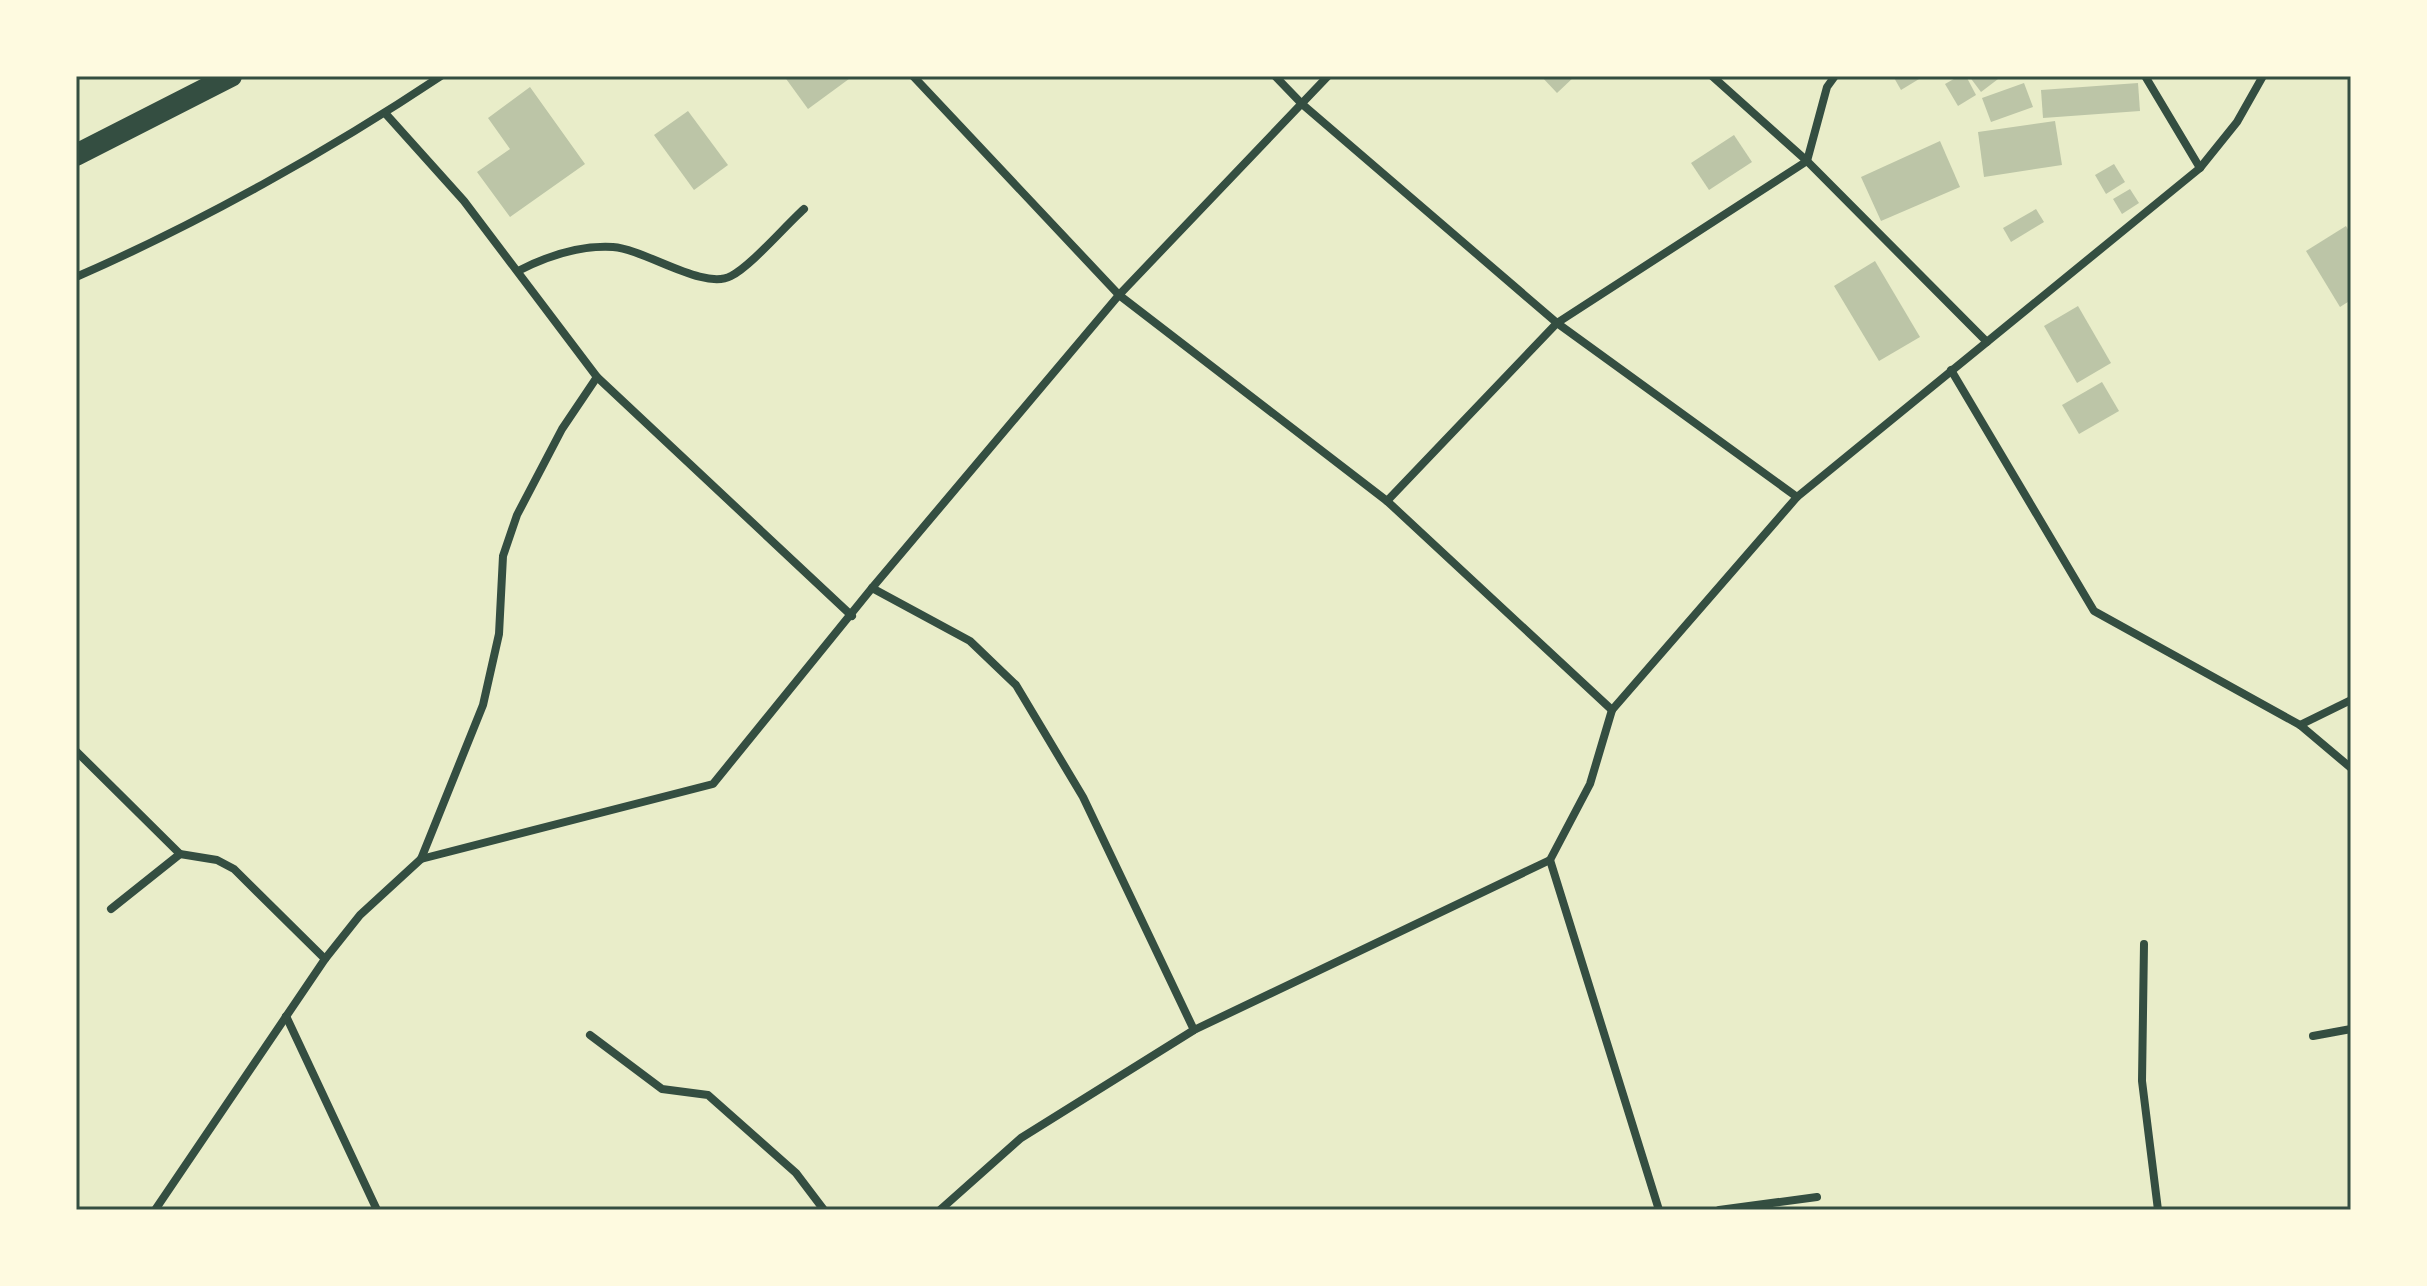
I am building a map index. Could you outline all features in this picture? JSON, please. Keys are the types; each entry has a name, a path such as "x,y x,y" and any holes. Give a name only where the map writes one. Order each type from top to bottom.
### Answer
{"highway":[{"path":"76,155 231,76"}],"street":[{"path":"76,277 142,248 385,113 441,76"},
{"path":"913,76 1119,295 1387,501 1612,710"},
{"path":"921,85 930,76"},
{"path":"1275,76 1302,104 1557,323 1797,497"},
{"path":"421,859 713,784 872,588 1119,295 1328,76"},
{"path":"1712,76 1807,161 1987,342"},
{"path":"1387,501 1557,323 1807,161 1827,87 1835,76"},
{"path":"2145,76 2200,168"},
{"path":"940,1210 1021,1138 1194,1030 1550,860 1590,784 1612,710 1797,497 2200,168 2237,122 2263,76"},
{"path":"385,113 464,201 597,377 852,616"},
{"path":"518,271 554,255 592,247 615,247 644,253 713,280 731,276 804,209"},
{"path":"1951,370 2094,611 2300,725 2351,768"},
{"path":"155,1210 325,959 360,915 421,859 483,705 499,634 503,556 517,515 562,429 597,377"},
{"path":"872,588 970,641 1016,685 1083,797 1194,1030"},
{"path":"2300,725 2351,700"},
{"path":"76,751 180,854 217,860 234,869 325,959"},
{"path":"111,909 180,854"},
{"path":"1550,860 1659,1210"},
{"path":"2144,944 2142,1081 2158,1210"},
{"path":"286,1016 377,1210"},
{"path":"2313,1036 2351,1029"},
{"path":"590,1035 662,1089 708,1095 796,1173 824,1210"},
{"path":"1719,1210 1817,1197"}],"building":[{"path":"784,76 853,76 808,109"},
{"path":"1541,76 1575,76 1557,93"},
{"path":"1893,76 1924,76 1901,90"},
{"path":"1959,76 1966,76 1976,95 1958,106 1945,84"},
{"path":"1969,76 2002,76 1981,92"},
{"path":"2024,83 2033,107 1991,122 1982,98"},
{"path":"2138,83 2140,111 2043,118 2041,90"},
{"path":"530,87 585,164 510,217 477,172 510,149 488,118"},
{"path":"688,111 728,165 694,190 654,135"},
{"path":"2055,121 2062,165 1984,177 1978,132"},
{"path":"1734,135 1752,162 1709,190 1691,163"},
{"path":"1940,141 1960,187 1881,221 1861,177"},
{"path":"2114,164 2125,182 2106,194 2095,175"},
{"path":"2130,189 2139,203 2122,214 2113,199"},
{"path":"2036,209 2044,222 2011,242 2003,228"},
{"path":"2346,226 2351,235 2351,300 2340,307 2306,251"},
{"path":"1875,261 1920,337 1879,361 1834,286"},
{"path":"2078,306 2111,363 2077,383 2044,326"},
{"path":"2102,382 2119,411 2079,434 2062,405"}]}
